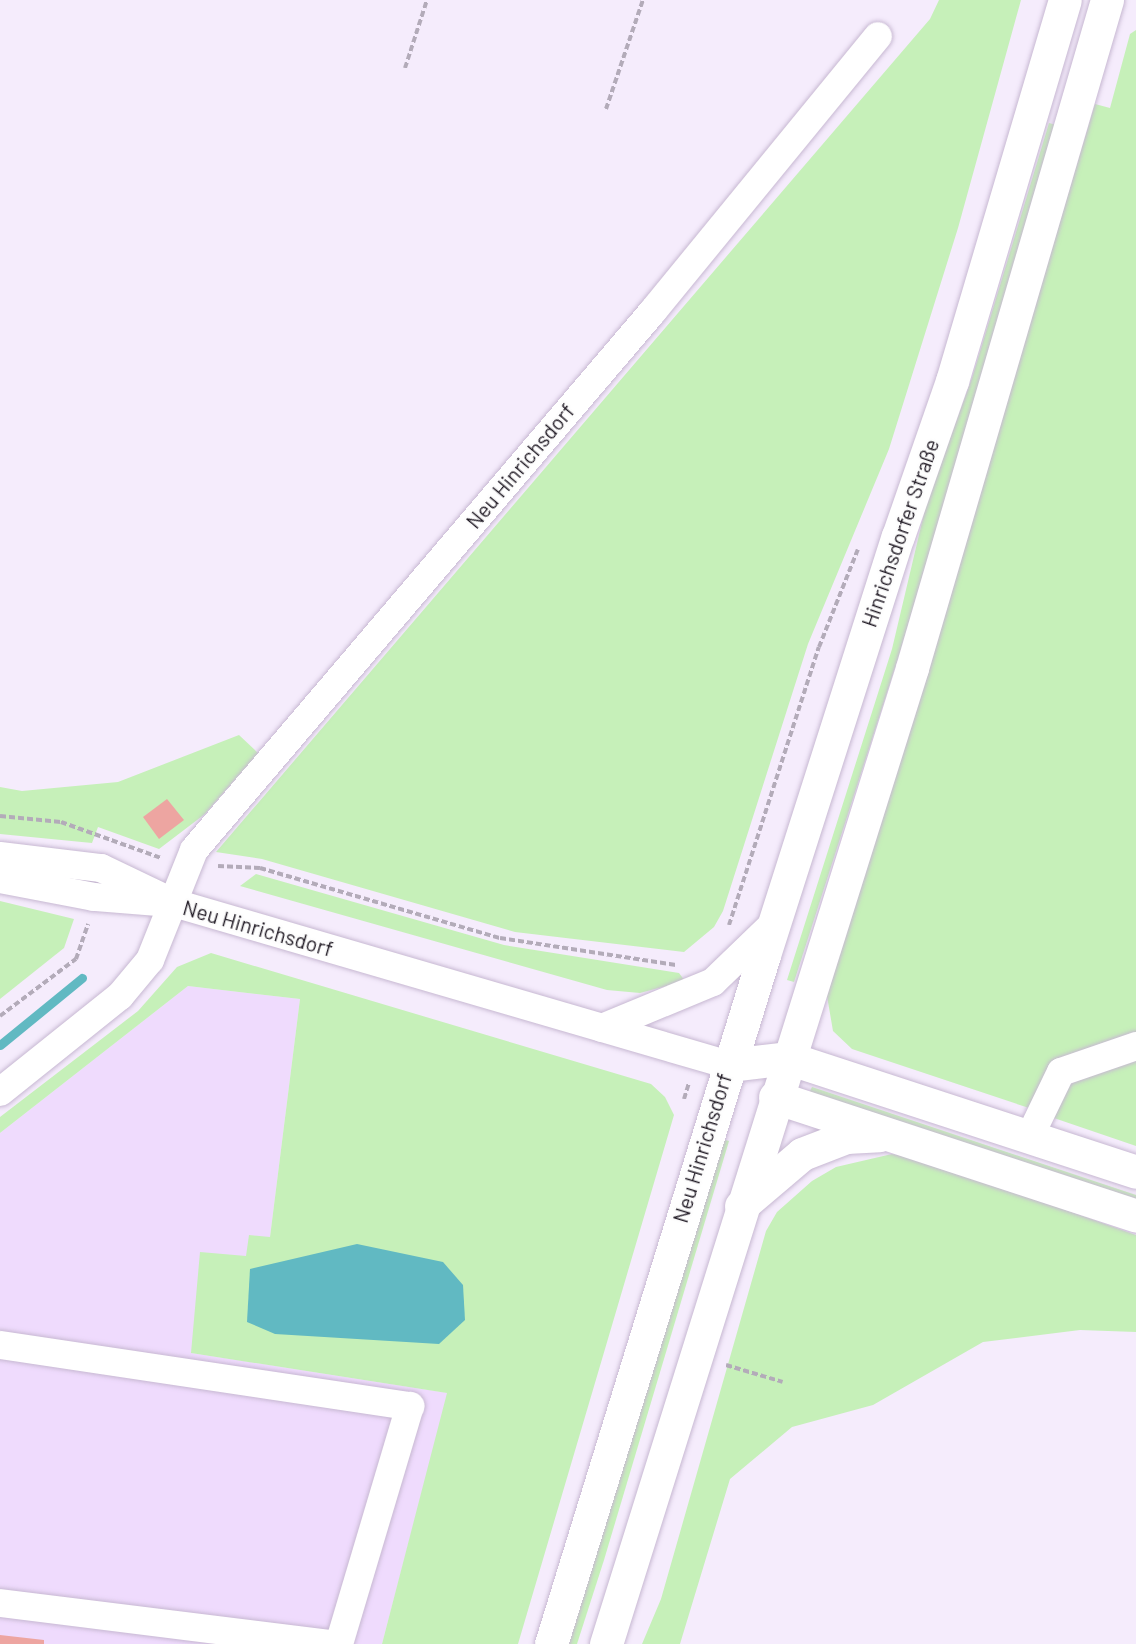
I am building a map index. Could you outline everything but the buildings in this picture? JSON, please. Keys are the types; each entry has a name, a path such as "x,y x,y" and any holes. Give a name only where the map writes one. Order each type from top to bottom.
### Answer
{"main road":[{"name":"Hinrichsdorfer Straße","path":"729,1065 897,536 952,381 1065,0"},
{"path":"606,1644 775,1096 912,668 1104,13"},
{"path":"729,1065 788,1058 1136,1172"},
{"path":"729,1065 775,1096 1136,1216"},
{"name":"Neu Hinrichsdorf","path":"551,1644 729,1065"},
{"path":"741,1206 814,1148 863,1134 903,1137"}],"street":[{"name":"Neu Hinrichsdorf","path":"0,1092 120,996 150,960 194,850 653,311 878,36"},
{"name":"Neu Hinrichsdorf","path":"0,856 101,868 174,903 729,1065"},
{"name":"Neu Hinrichsdorf","path":"0,879 94,897 174,903"},
{"path":"602,1028 713,982 774,923"},
{"path":"1030,1136 1061,1072 1136,1046"},
{"path":"0,1345 410,1406 339,1644"},
{"path":"0,1603 331,1644"}],"path":[{"path":"405,68 427,0"},
{"path":"606,109 643,0"},
{"path":"723,934 732,919 819,647 862,539"},
{"path":"0,816 61,822 156,856"},
{"path":"216,866 260,868 500,938 666,965 689,964"},
{"path":"0,1016 76,959 89,921"},
{"path":"695,1356 783,1382"}],"shaded area":[{"path":"188,986 300,999 270,1237 246,1256 191,1353 448,1393 382,1644 0,1644 0,1133"}],"green space":[{"path":"939,0 1021,0 958,228 889,449 808,644 723,911 714,927 684,952 515,932 262,859 216,852 930,19"},
{"path":"1136,30 1136,1034 1029,1108 852,1049 833,1031 827,996 1095,104 1110,108 1130,34"},
{"path":"1049,123 1056,125 900,652 794,982 787,980 892,649 927,501 972,378"},
{"path":"239,735 258,753 205,814 159,849 98,827 92,843 0,834 0,787 22,791 118,782"},
{"path":"256,874 504,945 679,973 685,981 640,993 607,990 240,886"},
{"path":"0,901 74,919 64,948 0,999"},
{"path":"211,953 651,1084 665,1097 674,1115 518,1644 382,1644 447,1393 191,1353 200,1252 246,1256 249,1235 270,1237 300,999 188,986 0,1133 0,1117 138,1011 177,967"},
{"path":"1136,1057 1136,1146 1051,1117 1068,1080"},
{"path":"812,1087 1136,1195 1136,1206 809,1093"},
{"path":"722,1139 729,1141 604,1560 577,1644 569,1644"},
{"path":"892,1154 925,1160 1136,1235 1136,1332 1080,1330 983,1342 873,1405 792,1427 730,1479 680,1644 642,1644 661,1599 766,1231 777,1212 812,1181 836,1167"}],"water":[{"path":"357,1244 443,1262 463,1285 465,1320 439,1344 275,1334 247,1322 250,1269"}],"waterway":[{"path":"0,1045 82,978"}]}
